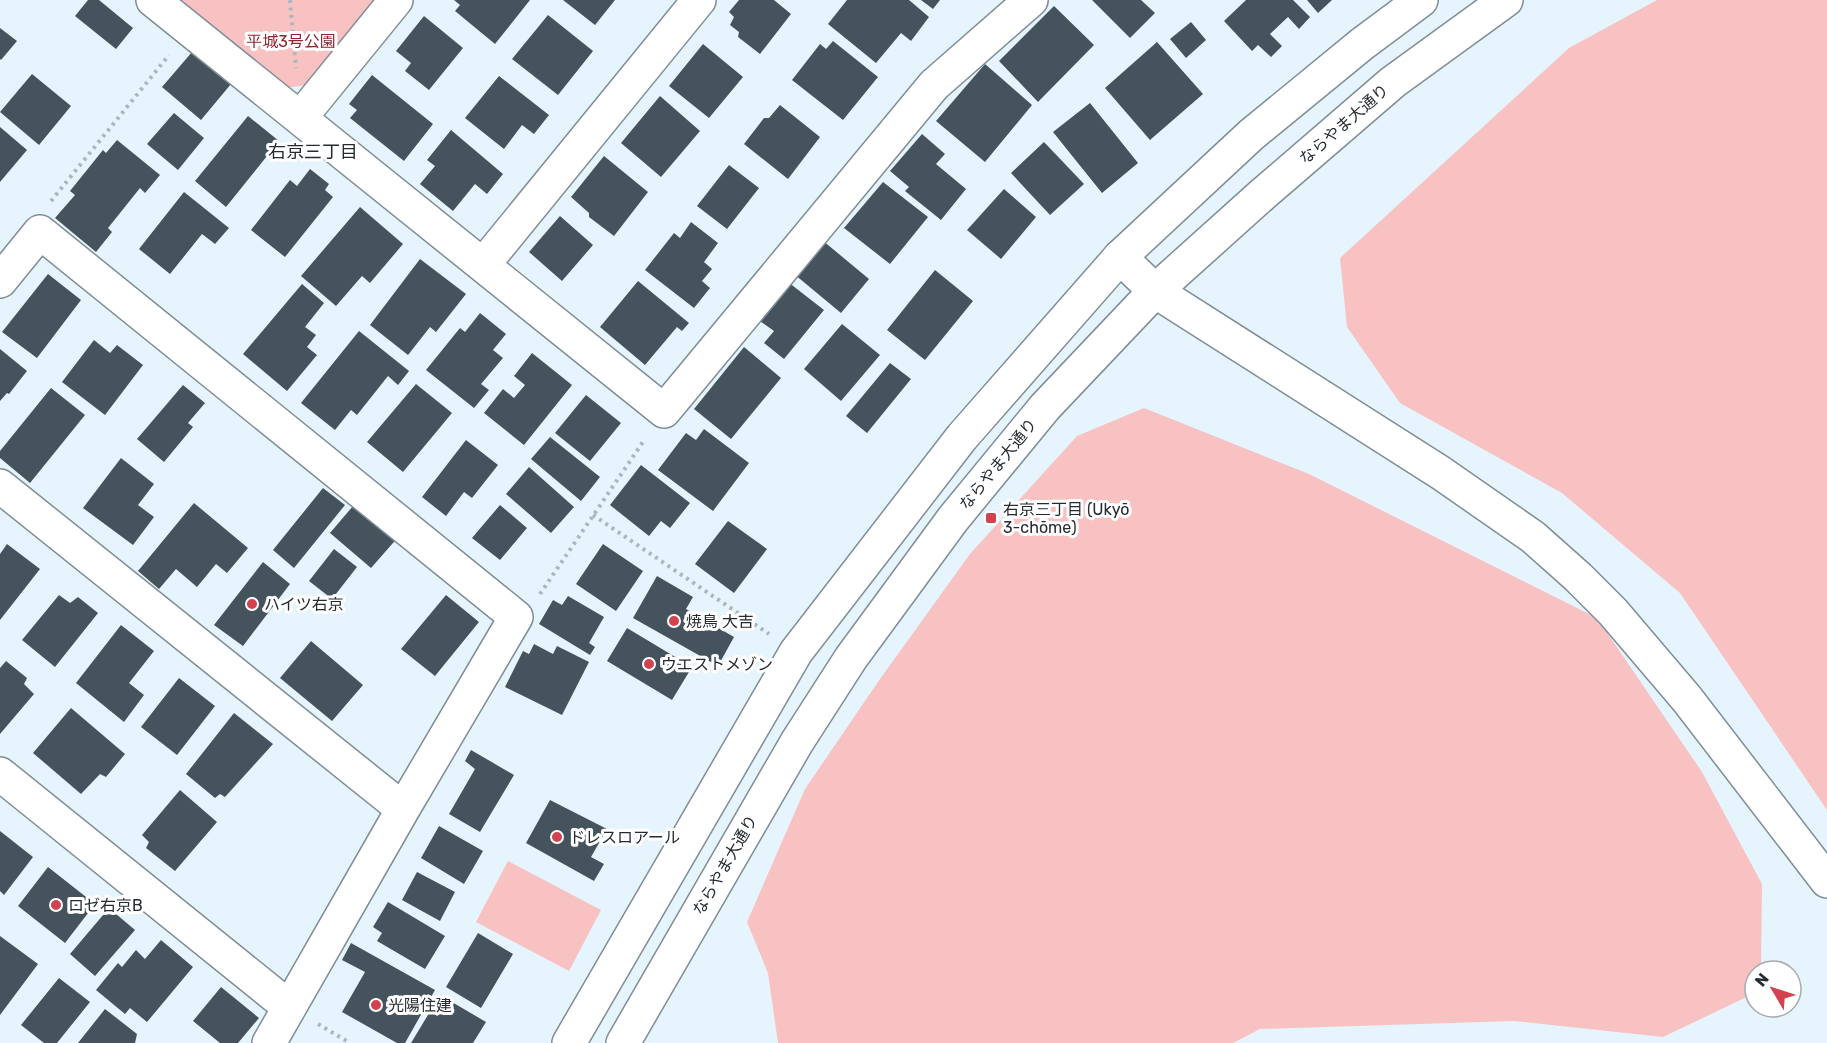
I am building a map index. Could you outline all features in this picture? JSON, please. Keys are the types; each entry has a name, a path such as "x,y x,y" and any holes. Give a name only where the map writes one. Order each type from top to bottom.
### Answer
{"street":[{"path":"153,0 664,411 934,86 1031,0"},
{"path":"300,118 396,0"},
{"path":"483,266 699,0"},
{"path":"569,1043 796,652 962,437 1120,257 1251,135 1362,44 1421,0"},
{"name":"ならやま大通り","path":"623,1043 797,742 851,658 952,519 1045,407 1155,291 1245,210 1393,82 1506,0"},
{"path":"0,281 40,232 516,617 269,1043"},
{"path":"1120,257 1155,291 1441,473 1533,537 1613,612 1687,699 1827,881"},
{"path":"0,486 403,809"},
{"path":"0,774 289,1007"}],"path":[{"path":"290,0 300,118"},
{"path":"40,232 44,211 190,29"},
{"path":"516,617 532,607 664,411"},
{"path":"593,514 775,638"}],"green space":[{"name":"平城3号公園","path":"175,0 375,0 307,85 284,88"},
{"path":"1657,0 1827,0 1827,810 1680,593 1562,493 1400,403 1347,327 1340,258 1569,48"},
{"path":"1144,408 1309,474 1597,618 1702,772 1762,884 1761,959 1743,959 1743,999 1663,1037 1514,1021 1260,1029 1233,1043 778,1043 768,973 747,922 805,789 880,679 970,554 1077,436"},
{"path":"508,861 601,910 569,971 476,922"}],"building":[{"path":"88,0 99,0 133,28 116,49 75,16"},
{"path":"454,0 530,0 495,44 455,11 460,5"},
{"path":"563,0 615,0 595,25"},
{"path":"739,0 774,0 791,14 760,54 738,37 739,32 730,25 734,17 729,12"},
{"path":"847,0 909,0 929,17 911,41 901,33 876,63 828,24"},
{"path":"921,0 940,0 933,9"},
{"path":"1092,0 1141,0 1155,13 1130,38"},
{"path":"1246,0 1293,0 1310,17 1299,29 1288,17 1270,34 1282,46 1271,57 1258,45 1252,51 1224,21"},
{"path":"1307,0 1332,0 1318,13"},
{"path":"1054,6 1094,45 1038,102 999,61"},
{"path":"548,15 593,51 558,95 512,59"},
{"path":"424,16 463,48 429,90 405,71 411,63 396,51"},
{"path":"1191,22 1206,40 1186,58 1170,39"},
{"path":"0,28 17,41 1,60 0,59"},
{"path":"833,41 878,77 843,120 792,80 820,44 826,49"},
{"path":"1157,42 1203,94 1150,140 1105,88"},
{"path":"703,44 743,77 709,118 669,86"},
{"path":"192,52 231,84 201,120 162,87"},
{"path":"985,64 1032,105 985,162 936,121"},
{"path":"32,74 71,106 39,145 0,112"},
{"path":"372,75 433,124 404,161 350,118 357,110 349,104"},
{"path":"499,76 549,115 534,134 522,125 504,149 465,118"},
{"path":"660,96 700,131 661,177 621,143"},
{"path":"1090,103 1138,163 1102,193 1053,132"},
{"path":"780,105 820,137 788,179 744,144 764,118 769,118"},
{"path":"174,113 204,138 178,170 147,144"},
{"path":"248,116 279,141 226,207 195,181"},
{"path":"0,127 27,150 0,182"},
{"path":"451,130 503,174 487,194 475,184 453,211 420,184 435,166 427,160"},
{"path":"922,134 945,154 936,164 966,189 941,220 905,191 909,187 890,171"},
{"path":"117,140 160,175 145,193 140,188 108,228 112,232 96,252 55,218 75,195 70,191 103,150 106,153"},
{"path":"1044,142 1084,184 1050,215 1011,173"},
{"path":"604,156 648,192 614,236 589,217 589,213 571,197"},
{"path":"729,165 759,188 727,229 697,206"},
{"path":"310,169 329,184 325,190 333,197 285,257 251,230 290,180 297,186"},
{"path":"883,182 928,217 890,264 844,228"},
{"path":"1004,189 1036,217 1001,259 967,230"},
{"path":"184,192 229,228 215,244 202,234 170,274 139,249"},
{"path":"360,207 403,244 370,283 362,276 336,306 301,276"},
{"path":"560,216 593,245 562,281 529,252"},
{"path":"691,222 718,243 704,262 712,269 702,281 710,288 694,308 645,270 674,233 680,238"},
{"path":"822,240 869,279 841,313 794,274"},
{"path":"420,259 466,294 436,332 430,327 408,355 370,325"},
{"path":"935,270 973,301 925,360 887,330"},
{"path":"48,274 81,300 37,358 2,332"},
{"path":"638,281 689,323 682,331 677,327 645,365 600,327"},
{"path":"788,282 824,310 784,359 764,343 774,331 757,319"},
{"path":"302,284 324,303 305,327 316,335 307,347 317,355 287,391 243,354"},
{"path":"480,313 506,334 493,350 503,358 481,384 489,390 474,408 426,370 460,328 465,332"},
{"path":"842,324 880,355 841,401 804,369"},
{"path":"359,331 409,371 398,385 388,376 357,415 351,410 335,430 301,403"},
{"path":"94,340 110,353 117,345 143,365 105,415 62,382"},
{"path":"744,347 781,378 731,439 694,409"},
{"path":"0,349 27,371 9,394 7,393 0,401"},
{"path":"532,353 572,385 524,445 484,413 503,389 514,398 525,385 514,376"},
{"path":"890,363 911,379 867,433 846,416"},
{"path":"416,384 452,413 403,472 367,442"},
{"path":"183,385 205,403 188,423 193,427 164,462 137,439"},
{"path":"51,388 85,415 30,483 0,458 0,451"},
{"path":"586,395 621,423 590,461 555,433"},
{"path":"704,429 749,463 713,511 658,470 686,433 696,440"},
{"path":"550,437 600,477 581,501 531,459"},
{"path":"466,440 498,465 472,498 464,492 446,516 422,497"},
{"path":"121,458 154,484 138,505 154,517 133,545 83,508"},
{"path":"641,465 690,503 670,528 661,521 649,536 610,505"},
{"path":"529,467 574,507 551,533 506,494"},
{"path":"323,488 345,505 294,568 273,550"},
{"path":"359,499 400,535 371,568 330,533"},
{"path":"194,503 248,548 227,573 216,564 197,587 176,569 159,589 138,571"},
{"path":"500,505 527,528 500,560 472,538"},
{"path":"728,521 767,549 734,593 695,564"},
{"path":"7,544 40,569 0,620 0,554"},
{"path":"603,544 643,571 616,611 576,584"},
{"path":"334,549 357,567 332,599 309,581"},
{"name":"ハイツ右京","path":"263,562 290,584 243,646 214,625"},
{"path":"657,576 693,597 686,609 734,637 718,666 633,618"},
{"path":"59,595 70,603 78,597 98,613 55,667 22,640"},
{"path":"446,595 479,622 435,676 401,649"},
{"path":"568,596 604,617 589,643 595,647 590,655 539,624 553,600 562,605"},
{"path":"121,625 154,651 129,683 144,695 124,722 76,683"},
{"name":"ウエストメゾン","path":"627,628 692,667 672,700 607,661"},
{"path":"311,641 363,685 332,721 280,678"},
{"path":"534,644 553,654 557,646 589,662 562,715 505,687 523,651 529,654"},
{"path":"6,661 27,678 24,684 34,694 0,734 0,668"},
{"path":"179,678 215,706 177,755 141,727"},
{"path":"71,708 125,754 106,777 100,774 81,794 33,753"},
{"path":"234,713 273,744 225,797 220,794 215,798 186,774"},
{"path":"471,750 514,775 480,832 449,814 475,769 465,761"},
{"path":"180,790 217,822 175,871 146,848 149,842 142,835"},
{"path":"550,800 607,829 591,857 604,864 594,881 526,843"},
{"path":"439,826 483,851 464,884 421,858"},
{"path":"0,831 33,857 4,895 0,891"},
{"name":"ロゼ右京B","path":"48,867 95,904 65,943 18,906"},
{"path":"417,872 455,892 440,921 402,900"},
{"path":"388,902 445,936 425,969 377,941 382,933 373,927"},
{"path":"109,908 135,930 95,976 70,954"},
{"path":"478,933 513,954 481,1008 446,987"},
{"path":"0,936 38,964 0,1015"},
{"path":"161,940 193,967 147,1022 130,1008 125,1014 96,990 118,963 122,967 136,950 145,959"},
{"path":"351,943 435,990 405,1043 397,1043 342,1012 365,972 342,960"},
{"path":"59,978 90,1002 57,1043 44,1043 21,1025"},
{"path":"221,987 259,1018 238,1043 220,1043 193,1021"},
{"path":"440,995 486,1022 473,1043 411,1043"},
{"path":"105,1009 137,1034 135,1043 78,1043"}],"place":[{"name":"右京三丁目 (Ukyō 3-chōme)","path":"991,518"},
{"name":"ハイツ右京","path":"252,604"},
{"name":"焼鳥 大吉","path":"674,621"},
{"name":"ウエストメゾン","path":"649,664"},
{"name":"ドレスロアール","path":"557,837"},
{"name":"ロゼ右京B","path":"56,905"},
{"name":"光陽住建","path":"376,1005"}],"district":[{"name":"右京三丁目","path":"313,152"}]}
